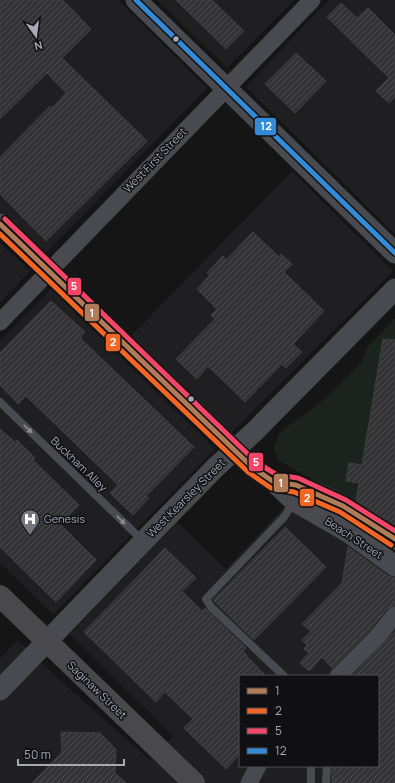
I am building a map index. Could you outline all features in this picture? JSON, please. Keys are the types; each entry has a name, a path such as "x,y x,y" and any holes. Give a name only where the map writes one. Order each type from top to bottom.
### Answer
{"main road":[{"name":"Saginaw Street","path":"0,596 194,783"}],"street":[{"path":"136,0 395,254"},
{"name":"West First Street","path":"0,322 226,87 312,0"},
{"name":"Beach Street","path":"0,224 252,467 274,482 297,494 395,566"},
{"name":"West Kearsley Street","path":"0,690 143,542 395,289"},
{"name":"Beach Street","path":"297,494 352,511 395,539"},
{"path":"339,675 377,637 395,614"},
{"path":"249,783 257,767"}],"lane":[{"name":"Buckham Alley","path":"0,402 143,542"},
{"path":"283,675 211,607 206,599 284,517 297,494"},
{"path":"311,767 311,783"},
{"path":"326,783 327,767"}],"shaded area":[{"path":"0,0 118,0 207,88 44,255 0,211"},
{"path":"157,0 294,0 227,68"},
{"path":"329,0 395,0 395,234 246,87"},
{"path":"292,171 393,271 229,435 129,338"},
{"path":"0,243 30,271 0,303"},
{"path":"51,289 215,449 53,615 0,563 0,341"},
{"path":"395,318 395,520 309,478 278,460 274,448 279,433 322,401 361,363 366,349"},
{"path":"395,332 395,783 0,783 0,659 18,640 50,671 150,760 173,736 70,634 177,522 226,569 288,503 348,538 381,343"}],"building":[{"path":"0,0 63,0 91,29 62,58 147,141 46,241 0,194 0,157 50,106 52,108 66,93 47,73 0,119"},
{"path":"176,0 212,0 244,31 226,49"},
{"path":"341,3 357,18 368,8 395,35 395,97 389,103 376,91 389,78 327,17"},
{"path":"296,53 326,81 295,113 265,84"},
{"path":"253,232 279,257 281,254 292,264 284,272 324,311 293,344 302,352 286,368 282,364 245,402 208,366 197,379 176,359 215,319 211,315 217,309 197,289 210,275 207,273 223,256 226,260"},
{"path":"51,301 85,332 80,338 194,447 146,496 149,498 133,515 110,493 118,485 26,396 18,404 0,385 0,353"},
{"path":"383,339 395,340 395,525 356,500 359,483 346,481 349,463 362,465"},
{"path":"0,429 15,442 17,440 35,458 33,460 79,505 60,524 96,560 56,602 0,547"},
{"path":"285,527 326,567 254,640 213,600"},
{"path":"348,547 388,576 395,578 395,605 387,609 370,630 332,668 322,657 309,671 300,663 309,653 304,649 307,645 302,640 311,631 302,624 342,583"},
{"path":"165,548 196,578 182,591 202,611 205,608 246,648 243,651 265,675 239,675 239,755 226,769 184,728 193,719 165,692 156,702 84,632"},
{"path":"395,631 395,783 332,783 332,767 379,767 379,675 353,675"},
{"path":"61,732 100,733 116,749 115,773 126,783 32,783 62,752"}],"transit line":[{"name":"12","path":"136,0 395,253"},
{"name":"5","path":"5,219 256,462 277,475 298,478 346,500 395,531"},
{"name":"1","path":"0,224 252,467 274,482 296,485 343,506 395,539"},
{"name":"2","path":"0,234 248,472 271,488 294,492 340,512 391,545"}],"place":[{"name":"Genesis","path":"30,536"}]}
